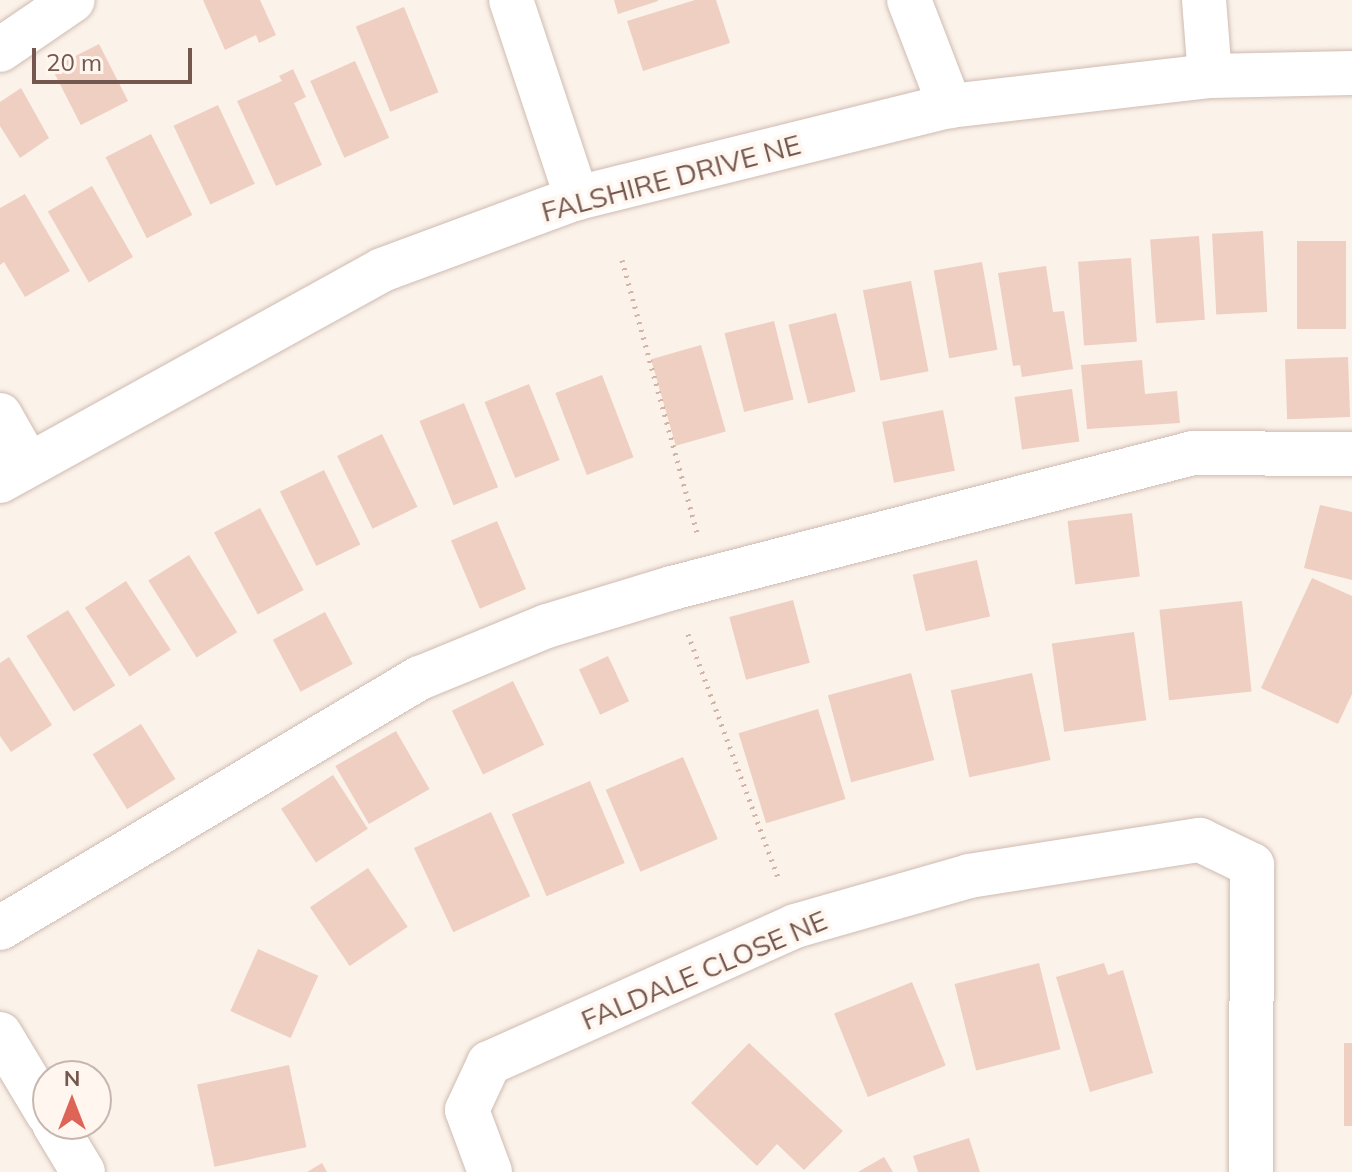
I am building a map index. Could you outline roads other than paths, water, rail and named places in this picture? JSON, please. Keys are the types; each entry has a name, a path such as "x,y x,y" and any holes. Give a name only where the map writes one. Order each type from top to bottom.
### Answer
{"street":[{"path":"0,50 73,0"},
{"path":"511,0 577,198"},
{"path":"909,0 950,106"},
{"path":"1204,0 1210,76"},
{"name":"FALSHIRE DRIVE NE","path":"14,473 382,270 577,198 950,106 1210,76 1352,73"},
{"path":"0,415 14,473"},
{"path":"0,928 420,678 547,626 691,583 1193,453 1352,454"},
{"name":"FALDALE CLOSE NE","path":"490,1172 467,1110 489,1063 795,926 969,876 1200,840 1252,865 1243,1170"},
{"path":"0,1034 32,1087"},
{"path":"64,1140 83,1172"}]}
